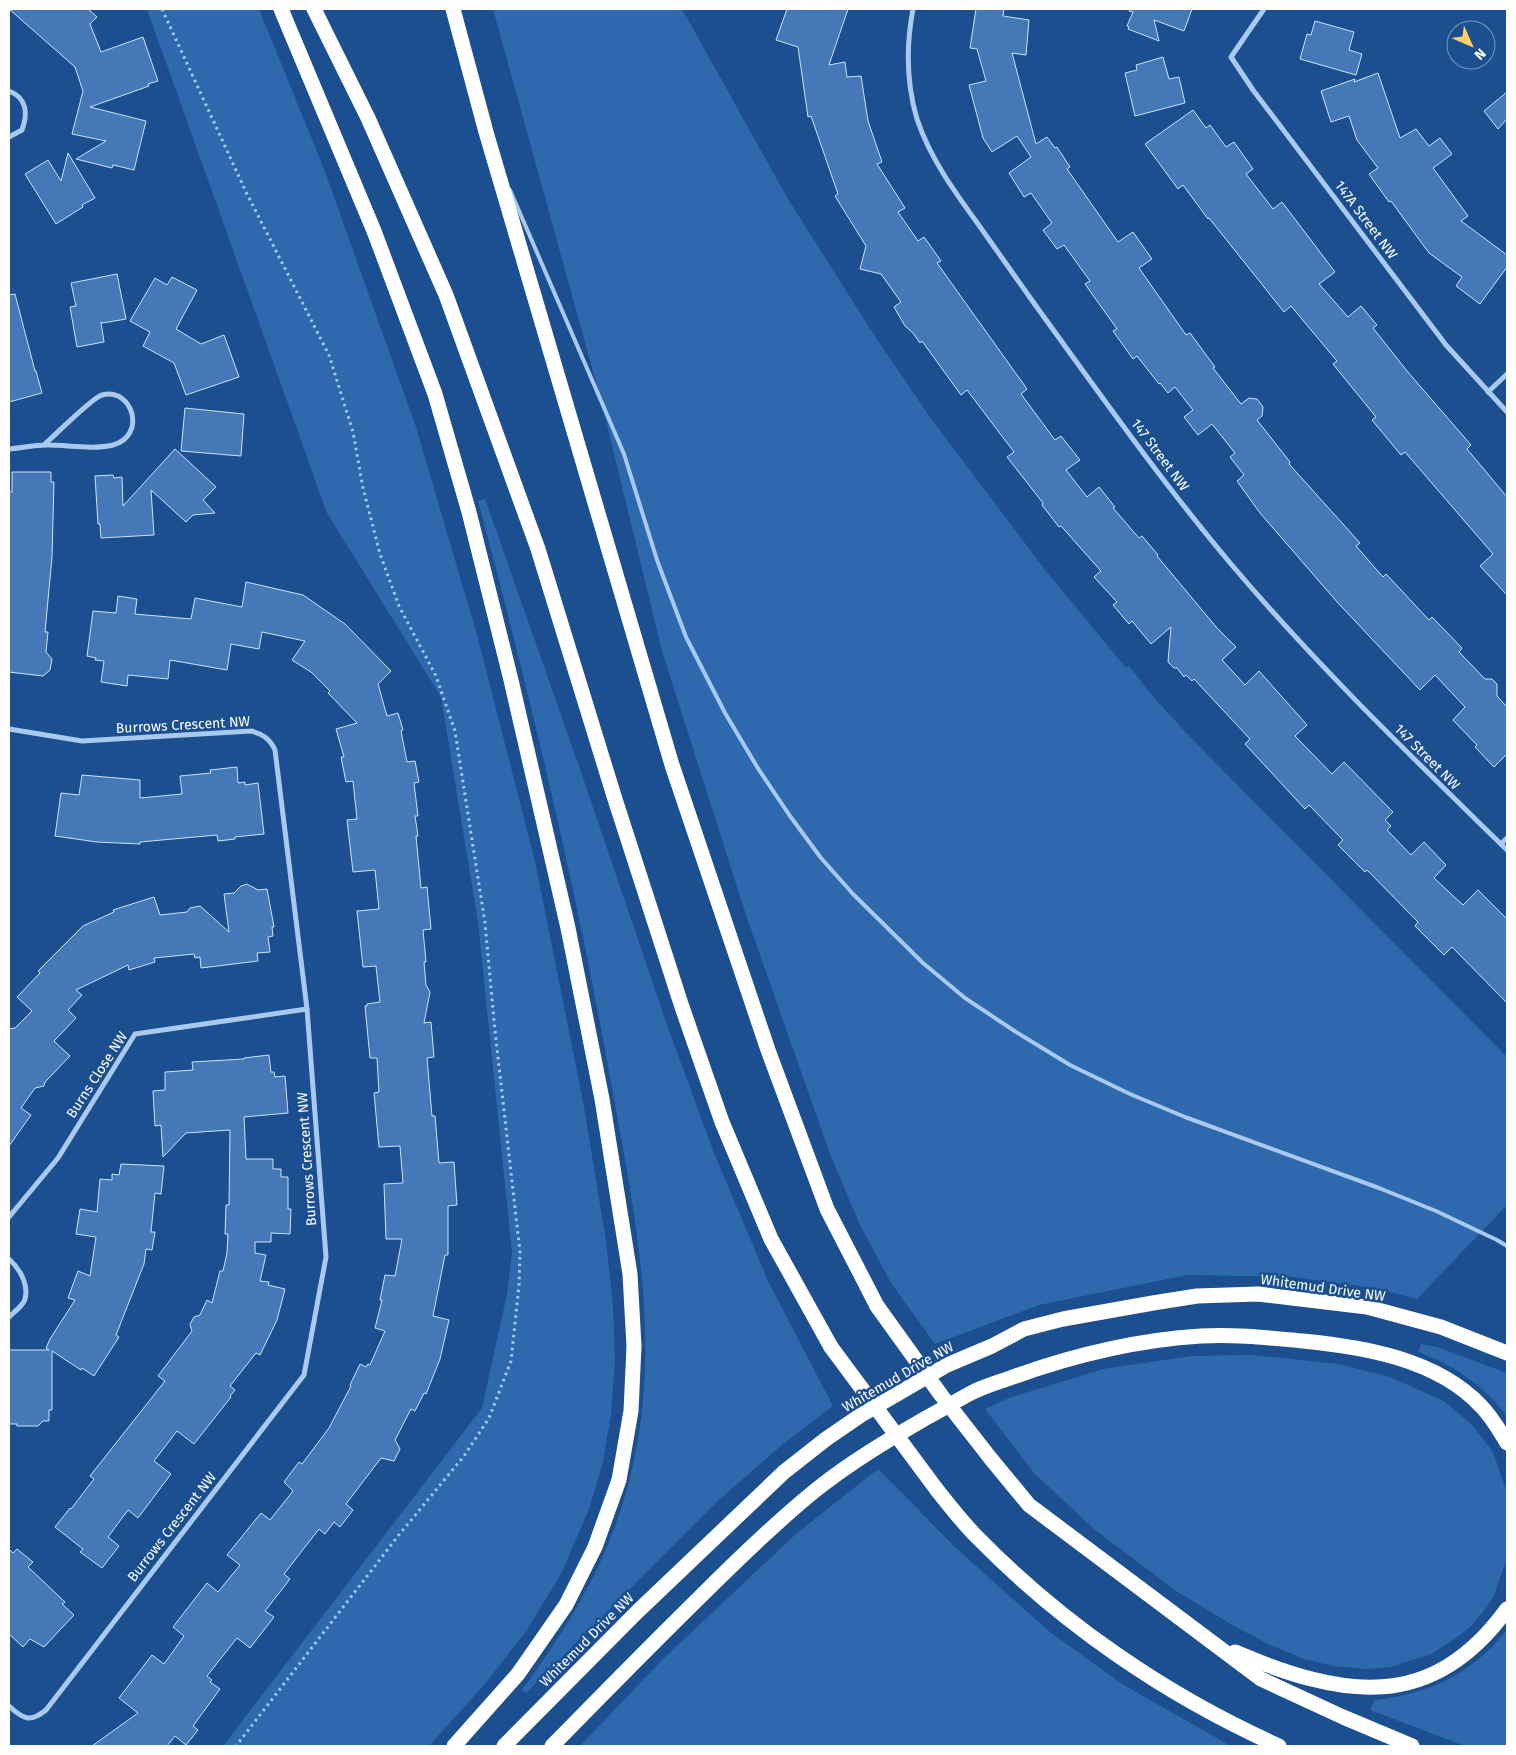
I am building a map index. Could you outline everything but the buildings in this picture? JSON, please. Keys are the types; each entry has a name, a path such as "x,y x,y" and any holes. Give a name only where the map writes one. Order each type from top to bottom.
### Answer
{"highway":[{"path":"280,9 374,232 435,394 469,512 512,680 568,928 602,1099 630,1274 634,1346 631,1411 619,1480 595,1547 566,1605 518,1674 454,1746"},
{"path":"314,9 368,118 446,295 538,550 611,787 673,979 722,1122 771,1239 831,1347 937,1490 975,1536 1030,1587 1092,1637 1160,1683 1215,1715 1279,1746"},
{"path":"453,9 486,132 684,802 768,1050 827,1208 877,1306 941,1394 1029,1506 1261,1678 1343,1717 1412,1746"},
{"name":"Whitemud Drive NW","path":"504,1746 637,1612 784,1472 826,1439 861,1415 947,1365 992,1346 1024,1329 1081,1315 1197,1296 1258,1294 1367,1308 1441,1327 1507,1353"},
{"path":"552,1746 740,1557 818,1488 876,1447 973,1392 1056,1362 1102,1350 1147,1342 1202,1336 1269,1338 1360,1349 1396,1357 1456,1384 1481,1405 1495,1422 1507,1443"},
{"path":"1213,1642 1270,1666 1303,1677 1365,1688 1398,1686 1423,1678 1454,1663 1476,1645 1497,1623 1507,1609"}],"street":[{"name":"147 Street NW","path":"912,9 907,51 908,75 912,98 926,142 948,184 1086,375 1231,563 1322,666 1379,726 1507,850"},
{"name":"147A Street NW","path":"1264,9 1231,57 1253,90 1446,345 1507,412"},
{"path":"9,91 15,94 25,106 26,118 22,130 9,138"},
{"path":"1488,392 1507,374"},
{"path":"9,449 44,445 113,445 126,438 134,425 133,414 127,403 115,395 101,395 89,403 44,445"},
{"name":"Burrows Crescent NW","path":"9,729 82,741 251,731 260,733 272,743 275,750 307,1009 326,1257 304,1375 46,1710 38,1716 29,1718 20,1716 9,1706"},
{"path":"1501,844 1507,838"},
{"name":"Burns Close NW","path":"9,1217 58,1158 135,1034 307,1009"},
{"path":"9,1259 18,1268 25,1284 25,1299 18,1309 9,1316"}],"lane":[{"path":"486,132 505,177"},
{"path":"509,186 624,454 657,560 686,637 725,713 759,770 821,858 853,894 922,963 965,998 1070,1065 1130,1094 1185,1117 1379,1188 1436,1212 1507,1246"}],"path":[{"path":"162,9 246,192 329,356 353,432 363,488 380,554 399,606 436,676 455,731 486,923 495,1031 520,1252 519,1285 511,1361 490,1418 464,1456 398,1536 236,1746"}],"shaded area":[{"path":"147,9 259,9 324,169 416,427 477,635 535,861 583,1101 606,1241 613,1305 615,1361 611,1414 603,1462 589,1509 561,1574 525,1633 484,1685 429,1746 223,1746 482,1408 507,1294 512,1253 478,922 441,697 327,513"},
{"path":"493,9 682,9 788,199 876,338 932,420 1046,571 1126,668 1129,666 1150,693 1189,736 1507,1057 1507,1205 1417,1299 1374,1288 1294,1277 1187,1275 1039,1305 935,1344 891,1283 860,1225 830,1154 746,915 662,651 602,404"},
{"path":"485,499 579,766 667,1025 714,1153 768,1281 833,1406 783,1444 720,1499 526,1693 522,1690 563,1631 596,1572 621,1509 631,1475 638,1439 645,1351 644,1307 635,1219 628,1175 584,940 516,647 478,501"},
{"path":"1421,1344 1437,1347 1507,1373 1507,1416 1488,1395 1456,1370 1418,1352"},
{"path":"1253,1355 1338,1364 1390,1377 1444,1401 1473,1426 1493,1452 1507,1493 1507,1558 1494,1595 1484,1611 1469,1628 1452,1641 1431,1654 1391,1667 1364,1669 1333,1666 1304,1659 1268,1644 1176,1591 1095,1530 1034,1473 985,1409 1009,1398 1103,1369 1191,1356"},
{"path":"878,1469 957,1549 1050,1632 1122,1684 1231,1746 580,1746 663,1659 797,1533"},
{"path":"1507,1630 1507,1746 1465,1746 1370,1710 1375,1700 1414,1693 1431,1687 1464,1670 1479,1659"}]}
